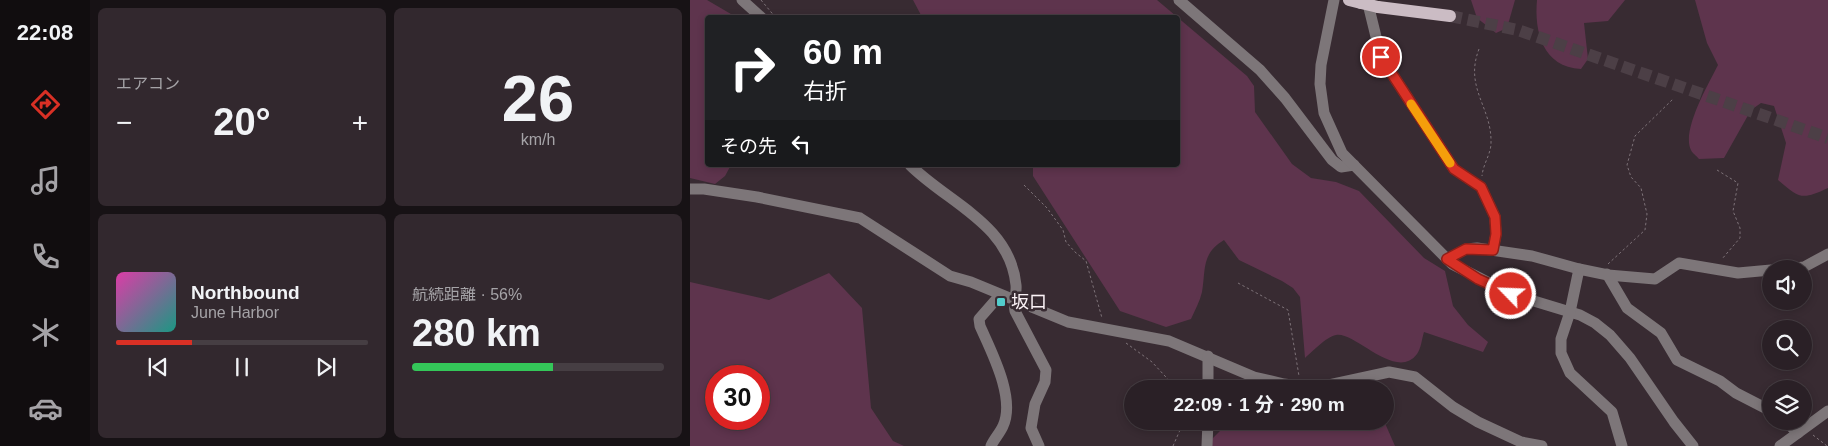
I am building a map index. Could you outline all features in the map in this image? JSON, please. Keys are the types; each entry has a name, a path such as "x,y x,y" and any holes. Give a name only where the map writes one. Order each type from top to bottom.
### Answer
{"main road":[{"path":"1364,3 1450,16"}],"street":[{"path":"742,0 759,15"},
{"path":"1179,0 1260,70 1285,98 1332,160 1341,167 1354,165"},
{"path":"1334,0 1321,65 1322,100 1324,113 1342,153 1447,259 1478,279 1511,294 1570,312 1595,323 1610,335 1630,358 1693,446"},
{"path":"1364,3 1381,57 1454,169 1481,187 1495,217 1496,234 1493,250"},
{"path":"913,167 976,215 995,234 1012,267 1016,286 1013,301 1015,311 1046,370 1045,382 1035,404 1031,428 1039,446"},
{"path":"690,189 757,196 860,218 950,276 971,282 1013,301 1068,322 1169,342 1208,356 1254,377 1270,380"},
{"path":"1447,259 1466,249 1493,250 1532,256 1605,274 1655,278 1679,264 1738,273 1762,271"},
{"path":"1812,263 1828,254"},
{"path":"1579,269 1570,312 1561,338 1560,353 1565,364 1580,383 1612,412 1622,446"},
{"path":"1605,274 1627,308 1661,333 1677,360 1720,381 1736,393 1762,406"},
{"path":"991,446 1004,425 1003,378 980,326 979,319 1000,295"},
{"path":"1208,356 1208,380"},
{"path":"1356,380 1389,372 1415,377 1453,406 1501,434 1521,442 1542,446"},
{"path":"1812,423 1828,411"},
{"path":"1206,446 1207,430"},
{"path":"1780,446 1802,430"}],"path":[{"path":"761,0 774,15"},
{"path":"1480,48 1475,59 1475,83 1490,129 1491,145 1482,165 1481,187"},
{"path":"1605,274 1609,262 1645,230 1647,214 1641,188 1631,177 1627,165 1635,136 1673,99"},
{"path":"1714,269 1740,238 1740,228 1733,211 1738,183 1717,170"},
{"path":"1024,185 1047,208 1063,230 1066,242 1074,252 1086,261 1105,328"},
{"path":"1238,283 1288,310 1301,380"},
{"path":"1120,340 1152,362 1169,380"},
{"path":"1173,446 1180,430"},
{"path":"1802,430 1827,446"}],"shaded area":[{"path":"690,0 707,0 733,15 705,15 705,167 730,167 725,176 715,184 690,178"},
{"path":"913,0 1157,0 1175,15 921,15"},
{"path":"1471,0 1515,0 1507,28 1496,33 1477,18"},
{"path":"1537,0 1625,0 1608,21 1584,23 1588,59 1581,69 1568,67 1558,62 1544,46 1537,24"},
{"path":"1695,0 1828,0 1828,188 1802,196 1791,191 1778,180 1786,143 1774,106 1761,103 1751,110 1724,158 1699,159 1692,151 1689,142 1693,120 1697,107 1718,65 1707,43"},
{"path":"1180,19 1247,76 1254,86 1255,112 1292,164 1311,178 1336,182 1359,191 1424,258 1445,271 1453,306 1468,325 1488,342 1483,352 1424,332 1417,354 1408,361 1398,362 1376,354 1354,340 1336,335 1324,341 1305,358 1300,297 1293,288 1282,281 1239,260 1224,240 1211,251 1208,257 1201,295 1191,319 1166,327 1120,311 1033,176 1033,167 1180,167"},
{"path":"829,273 862,308 871,408 893,441 904,446 690,446 690,282 769,300"},
{"path":"1221,430 1388,430 1395,446 1209,446 1208,443"}],"tunnel":[{"path":"1450,16 1518,30 1828,138"}],"slow traffic":[{"path":"1411,104 1450,163"}],"place":[{"name":"坂口","path":"1001,302"}],"route":[{"path":"1381,57 1454,169 1481,187 1495,217 1496,234 1493,250 1466,249 1447,259 1478,279 1511,294"}]}
